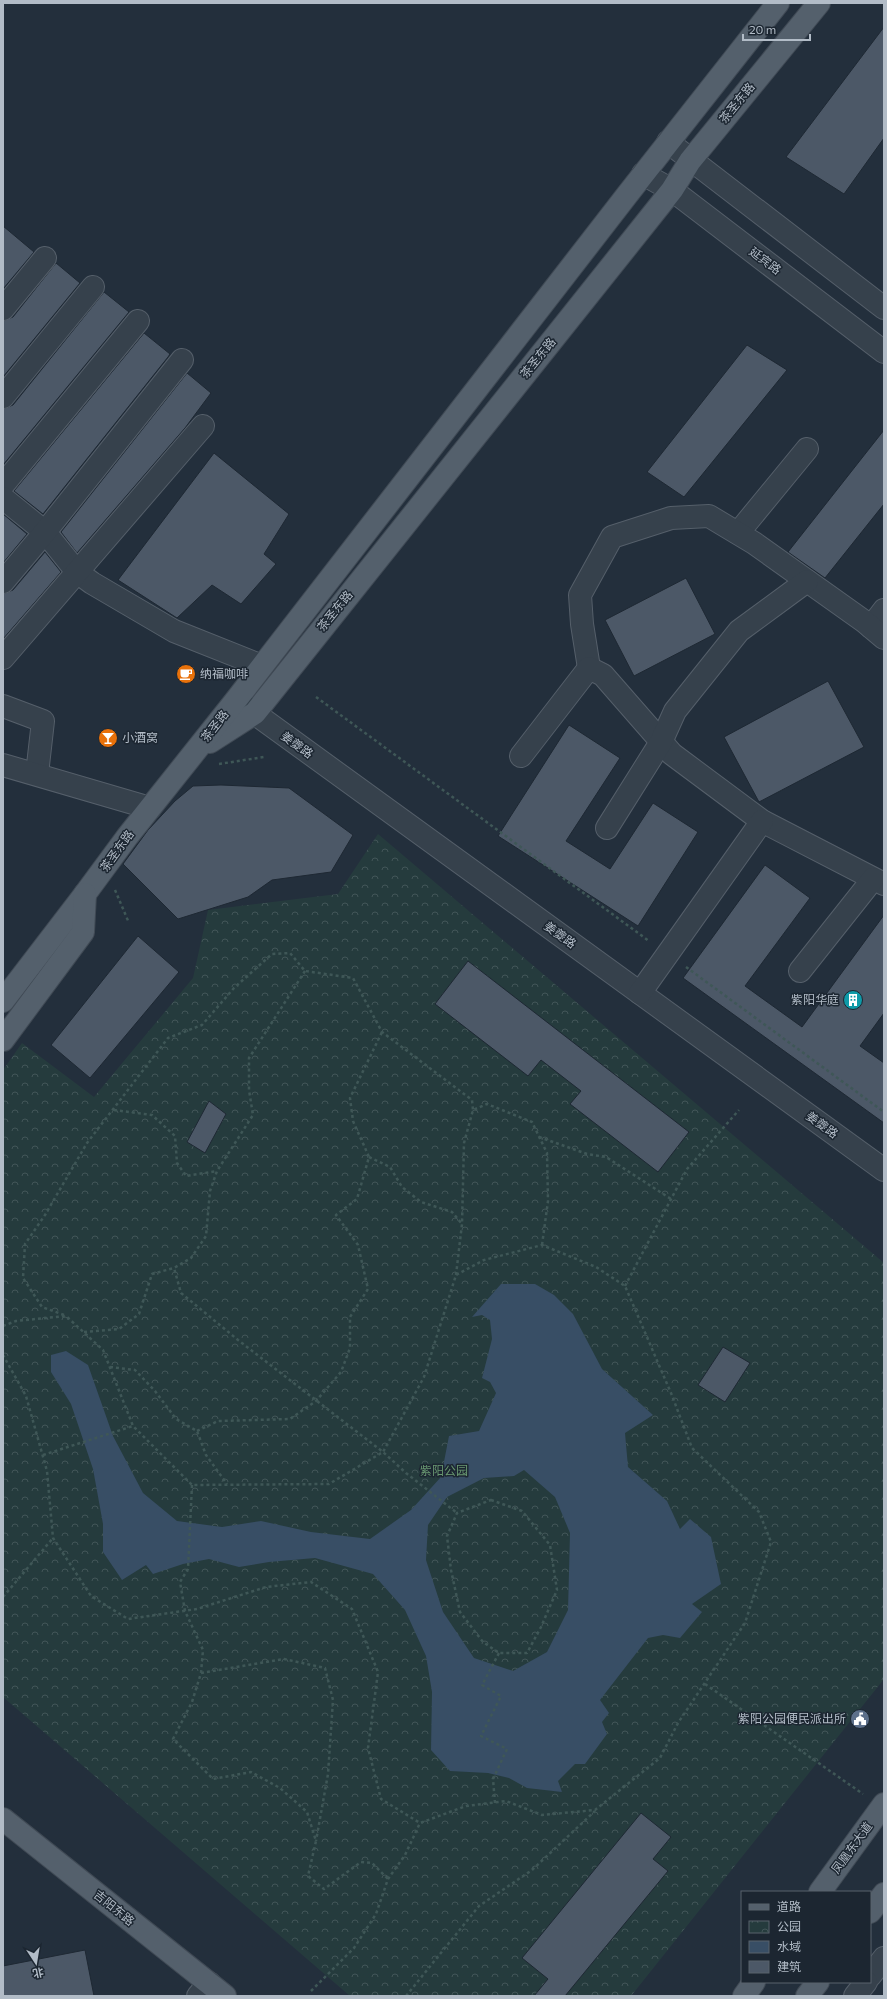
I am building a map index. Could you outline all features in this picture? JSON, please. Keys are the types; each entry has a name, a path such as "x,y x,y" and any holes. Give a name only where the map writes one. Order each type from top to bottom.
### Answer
{"main road":[{"name":"茶圣东路","path":"236,700 643,174 778,3"},
{"name":"茶圣东路","path":"3,1001 195,751 255,713 672,190 690,161 819,3"},
{"name":"茶圣路","path":"195,751 236,700"},
{"path":"3,1040 83,932 86,894"},
{"name":"凤凰东大道","path":"821,1891 883,1805"},
{"name":"吉阳东路","path":"3,1819 210,1992"},
{"path":"871,1911 884,1894"},
{"path":"744,1996 753,1983"},
{"path":"807,1996 817,1983"}],"street":[{"path":"668,142 690,161 884,308"},
{"name":"延宾路","path":"643,174 672,190 884,352"},
{"path":"3,308 45,258"},
{"path":"3,397 93,287"},
{"path":"3,485 138,321"},
{"path":"3,582 46,532 182,360"},
{"path":"3,658 202,426"},
{"path":"738,533 807,449"},
{"path":"3,498 46,532 77,572 92,583 174,631 262,666"},
{"path":"521,756 589,668 582,624 580,595 612,537 671,518 709,516 738,533 807,581 880,625"},
{"path":"607,828 660,742 675,711 739,631 807,581"},
{"path":"589,668 603,675 672,754 762,821 878,882 800,971"},
{"name":"姜夔路","path":"236,700 884,1170"},
{"path":"3,706 43,721 37,774"},
{"path":"3,765 150,808"},
{"path":"640,993 666,953 762,821"},
{"path":"871,1975 884,1958"},
{"path":"855,1996 865,1983"}],"path":[{"path":"316,697 884,1112"},
{"path":"218,764 264,757"},
{"path":"106,867 129,923"},
{"path":"290,953 305,971 353,978 382,1032 472,1100 473,1110 464,1143 462,1224 456,1275 424,1377 383,1452 329,1484 192,1485 133,1426 103,1350 66,1316 42,1307 23,1278 25,1244 45,1215 87,1143 114,1110 168,1038 202,1025 234,988 272,954 290,953"},
{"path":"84,1332 118,1329 139,1314 152,1274 174,1268 191,1258 206,1236 210,1191 218,1171 253,1115 248,1090 249,1058 305,971"},
{"path":"382,1032 350,1098 353,1121 370,1157 390,1167 402,1187 421,1202 452,1212 462,1224"},
{"path":"473,1110 488,1104 532,1122 547,1153 548,1201 542,1245"},
{"path":"114,1110 152,1116 175,1136 177,1163 186,1176 218,1171"},
{"path":"625,1286 687,1169 739,1110"},
{"path":"539,1137 587,1154 606,1157 671,1199"},
{"path":"197,1431 218,1421 290,1419 316,1401 341,1372 350,1348 350,1317 368,1289 358,1245 336,1216 357,1199 370,1157"},
{"path":"406,1996 479,1906 532,1870 595,1810 660,1758 678,1724 746,1623 771,1542 759,1512 692,1448 671,1393 625,1286 596,1267 542,1245 484,1260 456,1275"},
{"path":"174,1268 181,1293 316,1401 383,1452 406,1473 457,1513"},
{"path":"3,1326 16,1321 66,1316"},
{"path":"3,1355 26,1396 47,1471 53,1538 91,1596 128,1619 197,1609 266,1587 311,1582 352,1609 378,1672 368,1748 380,1799 420,1823"},
{"path":"110,1367 135,1370 155,1390 176,1419 197,1431 206,1455 228,1484"},
{"path":"42,1455 133,1426"},
{"path":"192,1485 188,1569 180,1582 185,1611 203,1650 201,1673 192,1702 173,1739 213,1780 251,1772 280,1788 307,1812 316,1841"},
{"path":"491,1500 522,1511 550,1545 557,1590 541,1627 527,1653 499,1653 483,1642 460,1612 451,1570 448,1536 457,1513 491,1500"},
{"path":"3,1597 53,1538"},
{"path":"495,1802 493,1779 507,1749 482,1736 501,1696 482,1685 499,1653"},
{"path":"201,1673 284,1659 325,1668 333,1700 328,1774 308,1876 324,1889 361,1862 372,1863 388,1879"},
{"path":"705,1684 883,1805"},
{"path":"311,1991 354,1948 376,1914 388,1879 405,1855 420,1823 466,1806 506,1801 542,1815 595,1810"}],"green space":[{"name":"紫阳公园","path":"378,834 884,1263 884,1679 631,1996 350,1996 3,1697 3,1070 22,1043 94,1097 193,978 208,910 338,894"}],"water":[{"path":"501,1284 535,1284 554,1295 573,1314 602,1369 653,1415 625,1433 628,1467 667,1501 680,1529 690,1519 711,1537 721,1584 692,1604 702,1612 680,1638 663,1635 648,1638 600,1700 609,1713 602,1722 607,1734 585,1764 575,1764 558,1781 562,1792 527,1788 509,1778 488,1773 450,1771 431,1750 432,1692 426,1656 405,1610 373,1574 315,1558 269,1562 239,1567 209,1559 183,1564 153,1574 146,1565 122,1580 103,1552 103,1524 93,1469 71,1404 51,1372 51,1355 66,1351 88,1365 113,1436 143,1493 177,1521 222,1527 261,1521 311,1532 370,1539 411,1510 441,1477 449,1436 479,1431 496,1393 490,1382 482,1378 492,1339 490,1320 482,1315 472,1317","holes":["524,1470 555,1497 570,1533 568,1610 547,1652 513,1671 474,1658 443,1612 426,1560 428,1525 447,1497 484,1478 514,1476"]}],"building":[{"path":"884,27 884,138 844,194 786,157"},
{"path":"3,226 34,252 3,289"},
{"path":"56,263 80,283 3,377 3,321 13,317"},
{"path":"104,292 129,312 3,465 3,409 13,405"},
{"path":"144,333 170,354 43,514 14,491"},
{"path":"747,345 787,370 684,497 647,472"},
{"path":"187,373 211,393 185,428 77,553 61,532"},
{"path":"884,430 884,504 825,578 788,552"},
{"path":"214,453 289,514 264,554 276,564 241,604 212,585 177,618 118,580"},
{"path":"3,514 27,534 3,563"},
{"path":"45,552 61,572 3,639 3,594 13,590"},
{"path":"686,578 715,634 634,676 605,620"},
{"path":"828,681 864,747 759,802 724,737"},
{"path":"569,725 620,758 566,841 610,869 653,803 698,832 638,926 498,836"},
{"path":"221,785 289,788 353,835 331,872 272,880 248,897 178,919 123,864 148,830 175,801 193,786"},
{"name":"紫阳华庭","path":"765,865 810,898 745,986 802,1027 884,915 884,1013 860,1046 884,1063 884,1123 683,978"},
{"path":"138,936 179,972 90,1078 51,1045"},
{"path":"468,961 689,1132 658,1172 570,1104 581,1091 541,1060 528,1076 435,1004"},
{"path":"209,1101 226,1114 205,1153 187,1142"},
{"path":"723,1347 750,1363 725,1402 698,1385"},
{"path":"641,1813 671,1837 653,1859 668,1871 565,1996 534,1996 548,1979 522,1958"},
{"path":"85,1950 94,1996 3,1996 3,1966"}],"place":[{"name":"纳福咖啡","path":"186,674"},
{"name":"小酒窝","path":"108,738"},
{"name":"紫阳华庭","path":"853,1000"},
{"name":"紫阳公园便民派出所","path":"860,1719"}]}
